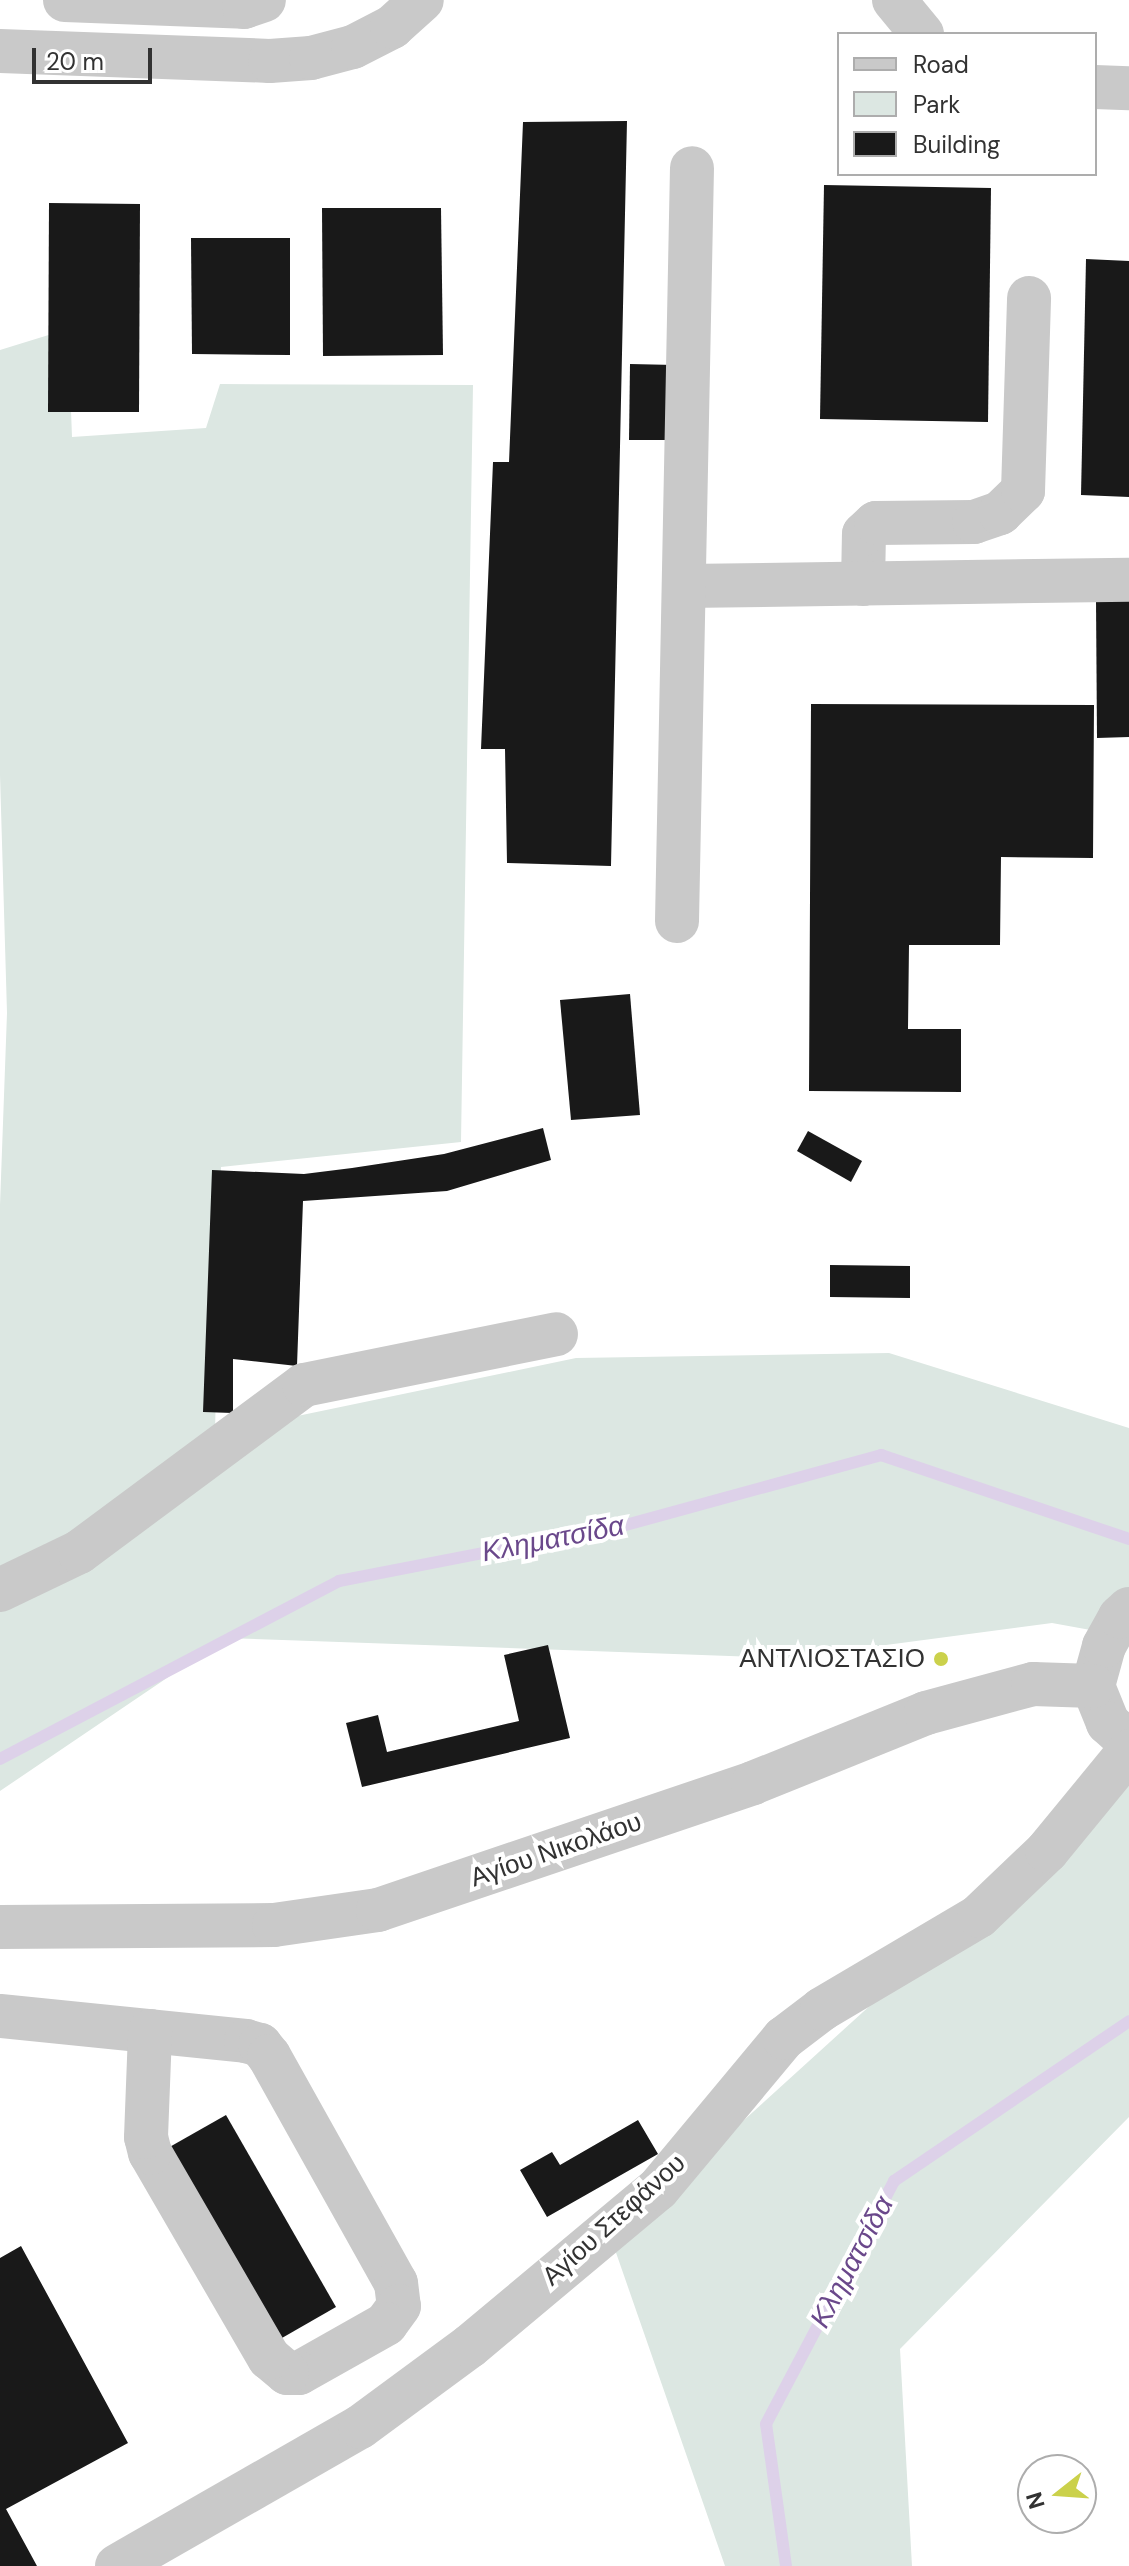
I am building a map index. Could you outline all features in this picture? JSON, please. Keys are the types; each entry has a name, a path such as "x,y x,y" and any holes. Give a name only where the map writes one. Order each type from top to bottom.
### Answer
{"street":[{"path":"65,0 244,7 264,0"},
{"path":"0,51 254,61 311,58 353,47 392,27 422,0"},
{"path":"894,0 920,32"},
{"path":"1097,87 1129,88"},
{"path":"677,921 692,168"},
{"path":"863,584 864,534 876,523 974,522 1000,513 1023,491 1029,298"},
{"path":"684,586 1129,580"},
{"path":"0,1590 79,1552 304,1385 556,1334"},
{"path":"1129,1609 1120,1617 1104,1646 1093,1686 1108,1723 1129,1742"},
{"name":"Αγίου Νικολάου","path":"0,1927 274,1925 378,1910 753,1783 926,1713 1033,1684 1093,1686"},
{"name":"Αγίου Στεφάνου","path":"117,2566 360,2427 470,2346 658,2189 784,2038 822,2009 979,1916 1047,1851 1129,1751"},
{"path":"0,2016 150,2031 246,2041 265,2050 396,2283 399,2306 386,2324 299,2373 287,2373 269,2358 150,2153 146,2137 150,2031"}],"green space":[{"path":"68,329 72,437 206,428 220,384 473,385 461,1142 221,1167 215,1433 576,1358 889,1353 1129,1428 1129,1637 1052,1623 788,1658 226,1638 0,1791 0,1205 7,1013 0,775 0,350"},
{"path":"1129,1730 1129,2117 900,2349 912,2566 725,2566 613,2244 743,2121 1027,1863"}],"building":[{"path":"627,121 611,866 507,863 505,749 481,749 493,462 509,462 523,122"},
{"path":"824,185 991,188 988,422 820,419"},
{"path":"49,203 140,204 139,412 48,412"},
{"path":"322,208 441,208 443,355 323,356"},
{"path":"191,238 290,238 290,355 192,354"},
{"path":"1086,259 1129,261 1129,497 1081,495"},
{"path":"630,364 675,365 674,440 629,440"},
{"path":"1096,600 1129,600 1129,737 1097,738"},
{"path":"811,704 1094,705 1093,858 1001,857 1000,945 909,945 908,1029 961,1029 961,1092 809,1091"},
{"path":"630,994 640,1115 571,1120 560,1000"},
{"path":"543,1128 551,1160 447,1191 303,1201 297,1366 233,1359 233,1413 203,1412 212,1170 304,1174 352,1168 444,1154"},
{"path":"808,1131 862,1161 851,1182 797,1151"},
{"path":"830,1265 910,1266 910,1298 830,1297"},
{"path":"548,1645 570,1738 362,1787 346,1723 378,1715 387,1752 519,1721 504,1655"},
{"path":"226,2115 336,2307 268,2346 159,2153"},
{"path":"638,2120 658,2154 547,2217 520,2170 552,2152 560,2165"},
{"path":"21,2246 128,2443 6,2509 37,2566 0,2566 0,2258"}],"waterway":[{"name":"Κληματσίδα","path":"0,1759 339,1581 622,1526 881,1455 1129,1539"},
{"name":"Κληματσίδα","path":"786,2566 766,2424 894,2181 1129,2021"}],"place":[{"name":"ΑΝΤΛΙΟΣΤΑΣΙΟ","path":"941,1659"}]}
